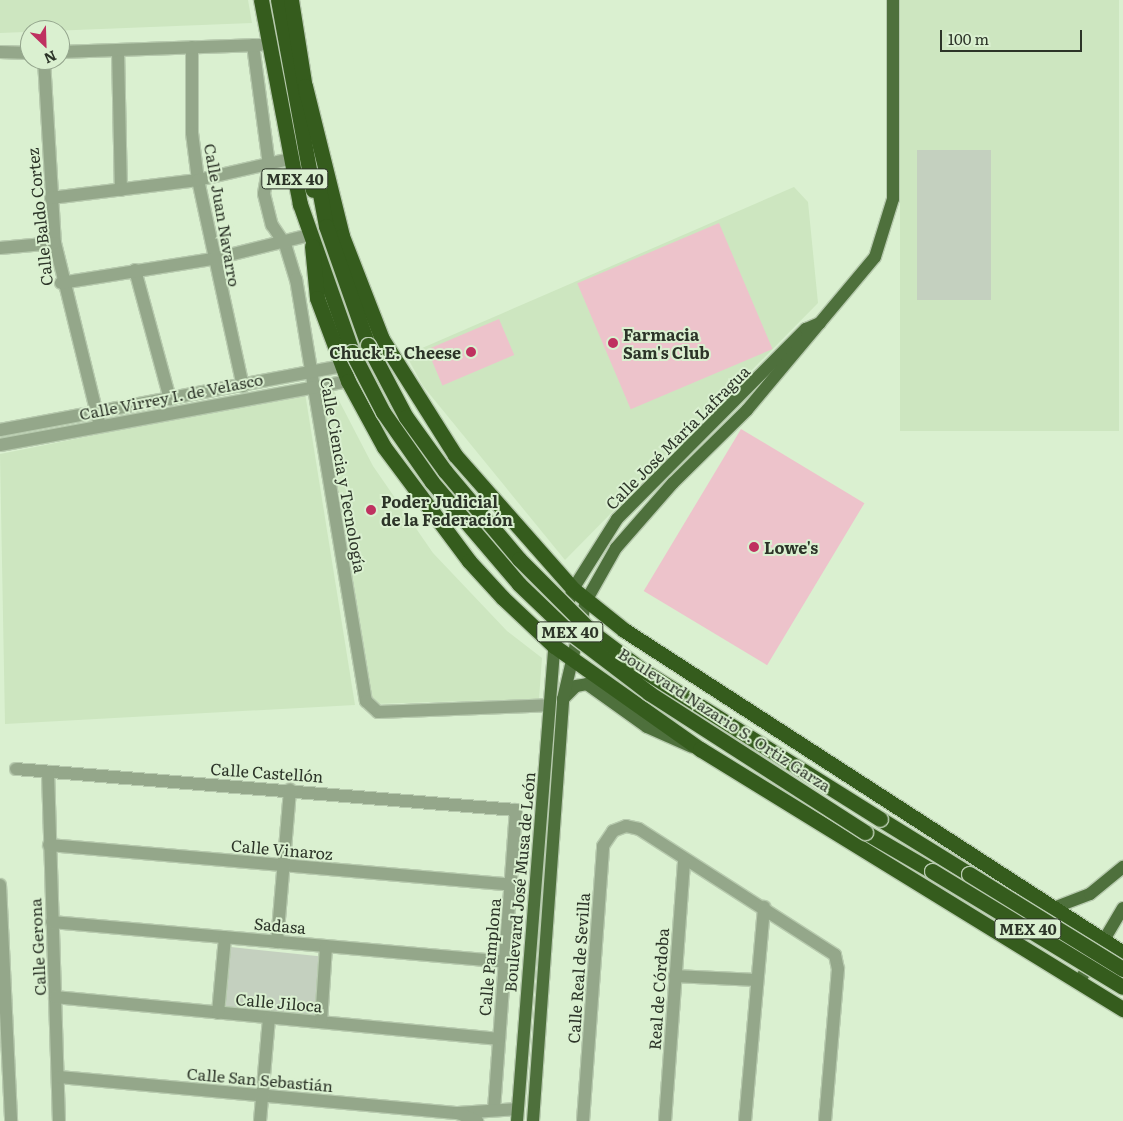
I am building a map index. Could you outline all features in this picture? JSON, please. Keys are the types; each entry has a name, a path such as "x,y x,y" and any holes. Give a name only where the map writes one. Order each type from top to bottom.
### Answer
{"highway":[{"name":"Boulevard Nazario S. Ortiz Garza","path":"261,0 290,160 310,241 352,352 388,421 432,482 512,577 568,631 649,693 870,836 932,871 1123,987"},
{"path":"278,0 311,186 326,226"},
{"name":"Boulevard Nazario S. Ortiz Garza","path":"291,0 306,86 310,139 326,226 368,345 406,417 445,472 519,558 593,633 641,668 914,841 1123,969"},
{"path":"306,86 342,236 382,339 455,455 573,589 624,630 1056,907 1123,953"},
{"path":"310,241 317,298 348,381 384,447 419,498 503,598 554,646 608,681 700,749 1123,1009"},
{"path":"503,598 520,599 542,590 555,568"},
{"path":"608,681 601,665 604,647 624,630"},
{"path":"865,784 914,841"},
{"path":"870,836 904,875"}],"main road":[{"name":"Calle José María Lafragua","path":"570,658 586,601 616,548 673,483 747,410 875,257 886,229 893,199 893,0"},
{"name":"Calle José María Lafragua","path":"554,646 573,589 606,534 637,498 806,329 820,323"},
{"path":"637,498 673,483"},
{"name":"Boulevard José Musa de León","path":"517,1115 554,646"},
{"name":"Boulevard José Musa de León","path":"533,1121 563,699 570,658"},
{"path":"563,699 576,686 587,684 654,730 700,749"},
{"path":"1056,907 1090,894 1123,866"},
{"path":"1079,982 1105,942 1123,908"},
{"path":"517,1115 525,1121"}],"street":[{"name":"Calle Ciencia y Tecnología","path":"254,45 269,165 264,194 275,234 285,244 296,279 310,380 370,708 378,712 549,705"},
{"path":"70,52 270,45"},
{"name":"Calle Juan Navarro","path":"192,47 192,132 198,180 212,259 243,386"},
{"path":"118,50 121,190"},
{"path":"0,52 20,53"},
{"name":"Calle Baldo Cortez","path":"45,70 51,198 61,283 100,426"},
{"path":"51,198 198,180 290,160"},
{"path":"61,283 310,241"},
{"path":"0,248 55,243"},
{"path":"135,270 170,399"},
{"name":"Calle Virrey I. de Velasco","path":"0,445 100,426 310,380 342,366"},
{"name":"Calle Virrey I. de Velasco","path":"0,430 243,386 310,380 348,381"},
{"name":"Calle Castellón","path":"16,769 516,810"},
{"name":"Calle Gerona","path":"48,772 59,1121"},
{"path":"277,942 290,790"},
{"name":"Calle Pamplona","path":"494,1108 512,885 516,810"},
{"name":"Calle Real de Sevilla","path":"583,1121 603,846 622,826 639,829 684,860"},
{"name":"Calle Vinaroz","path":"49,845 512,885"},
{"path":"684,860 764,907 835,955 838,970 824,1121"},
{"name":"Real de Córdoba","path":"665,1121 684,860"},
{"path":"0,885 6,1092 11,1121"},
{"path":"745,1121 756,980 764,907"},
{"name":"Sadasa","path":"52,922 505,962"},
{"path":"218,1013 225,937"},
{"path":"321,1022 326,946"},
{"path":"675,976 756,980"},
{"name":"Calle Jiloca","path":"56,997 499,1040"},
{"path":"260,1121 269,1018"},
{"name":"Calle San Sebastián","path":"58,1077 458,1113 494,1108 517,1115"},
{"name":"Calle San Sebastián","path":"458,1113 477,1121"}],"shaded area":[{"path":"0,0 248,0 252,23 70,30 70,20 20,20 20,32 0,33"},
{"path":"900,0 1119,0 1119,431 900,431"},
{"path":"917,150 991,150 991,300 917,300"},
{"path":"794,187 808,202 818,303 565,560 423,386 406,355"},
{"name":"Poder Judicial de la Federación","path":"333,389 373,466 433,553 507,631 542,658 539,699 372,704 320,393"},
{"path":"305,393 355,705 5,724 0,454"},
{"path":"231,947 322,957 315,1018 225,1009"}],"building":[{"path":"719,223 773,349 631,409 577,283"},
{"name":"Chuck E. Cheese","path":"499,319 514,355 442,385 427,349"},
{"name":"Lowe's","path":"741,429 864,503 767,665 644,591"}],"place":[{"name":"Farmacia Sam's Club","path":"613,343"},
{"name":"Chuck E. Cheese","path":"471,352"},
{"name":"Poder Judicial de la Federación","path":"371,510"},
{"name":"Lowe's","path":"754,547"}]}
